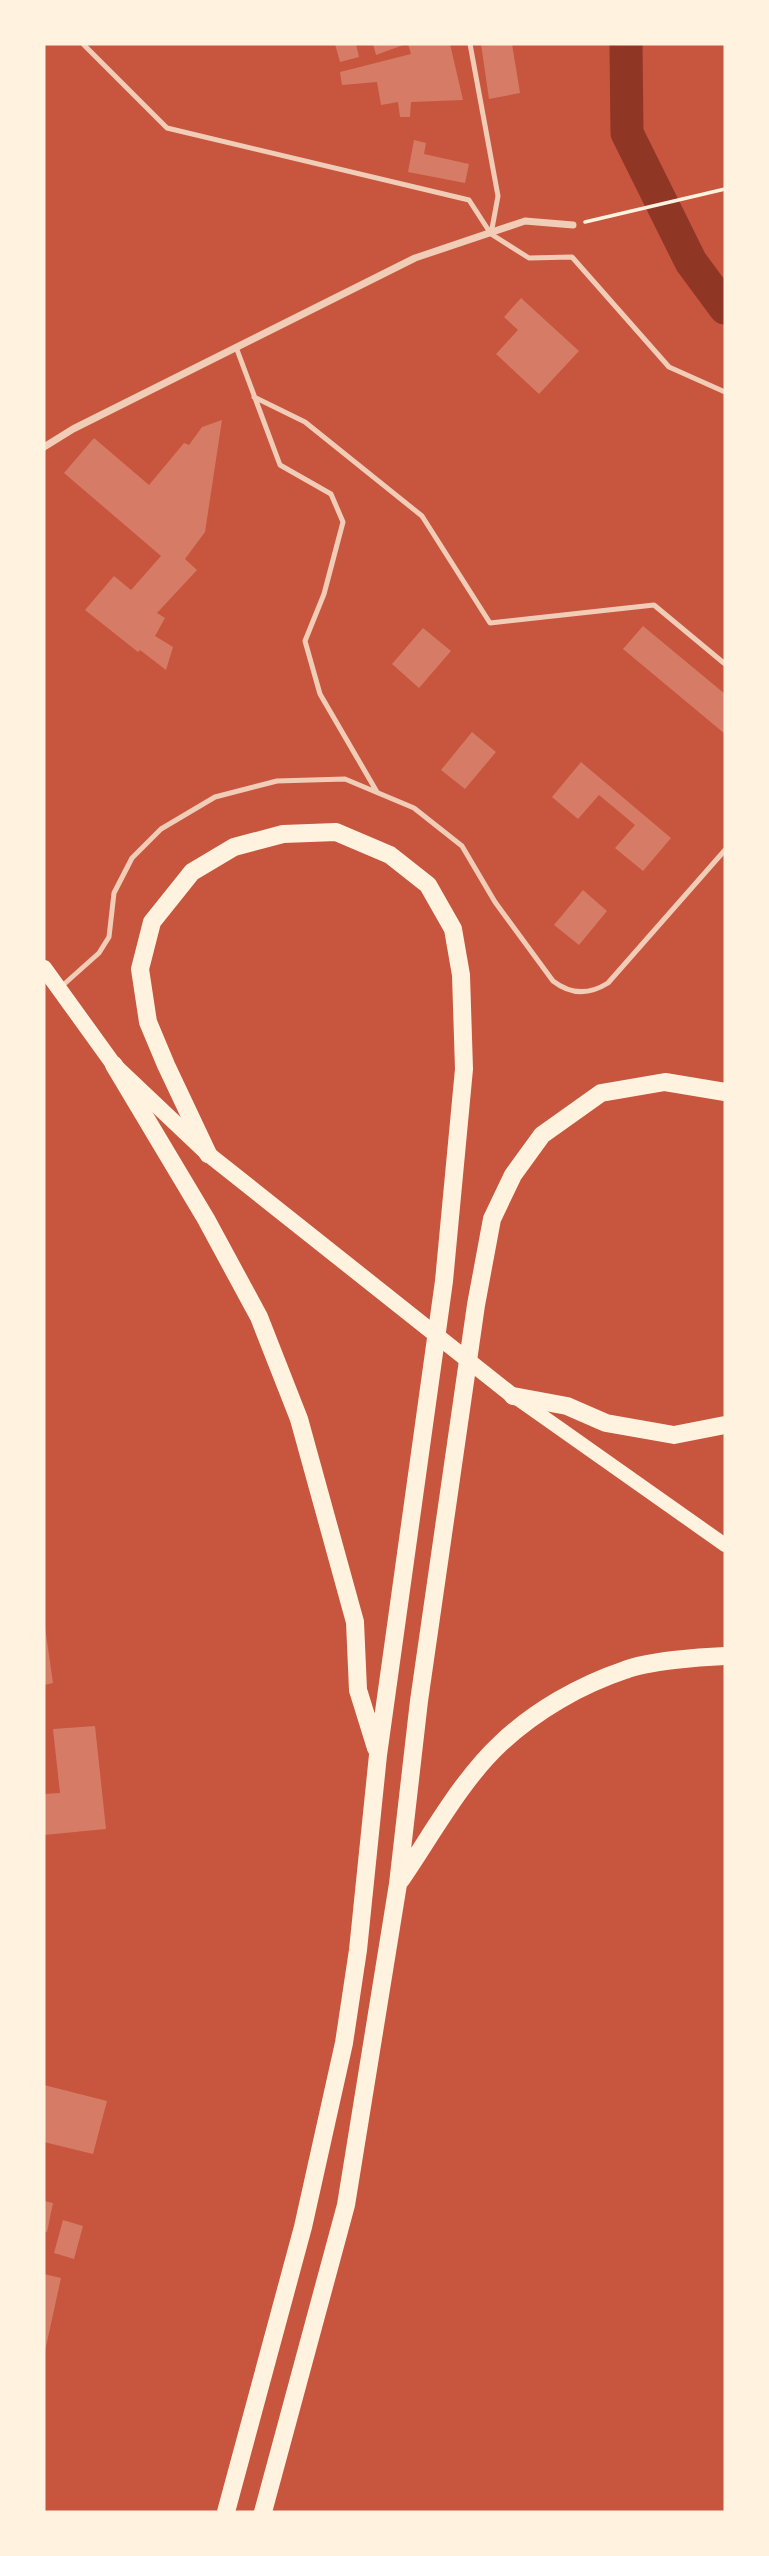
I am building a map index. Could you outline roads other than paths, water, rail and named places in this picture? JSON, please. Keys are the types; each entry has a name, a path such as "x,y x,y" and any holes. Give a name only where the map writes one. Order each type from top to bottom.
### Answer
{"highway":[{"path":"208,1154 148,1022 140,969 152,922 192,872 234,847 283,834 336,832 390,855 428,885 453,929 461,975 464,1069 444,1281 378,1755 358,1950 344,2043 306,2215 226,2512"},
{"path":"114,1065 206,1219 259,1317 299,1419 355,1622 358,1690 378,1755"},
{"path":"263,2512 346,2205 398,1884 419,1702 476,1306 492,1219 513,1175 542,1135 601,1093 665,1082 725,1091"},
{"path":"513,1396 567,1406 606,1423 674,1435 725,1425"},
{"path":"398,1884 463,1788 501,1743 556,1701 626,1669 725,1656"}],"main road":[{"path":"44,968 114,1065 208,1154 513,1396 725,1545"}],"street":[{"path":"44,447 72,429 415,258 524,221 573,225"}],"lane":[{"path":"83,44 167,128 469,200 491,234 528,258 572,257 669,367 725,392"},
{"path":"470,44 498,197 491,234"},
{"path":"236,346 280,465 331,494 343,522 324,594 304,641 320,695 377,793"},
{"path":"254,397 304,422 422,516 490,623 654,605 725,664"},
{"path":"59,989 99,953 108,937 114,893 126,869 132,858 161,829 215,797 277,781 345,779 414,808 462,846 495,902 553,981 561,988 580,993 598,989 608,983 725,850"}],"waterway":[{"path":"626,44 627,133 691,262 725,308"}]}
